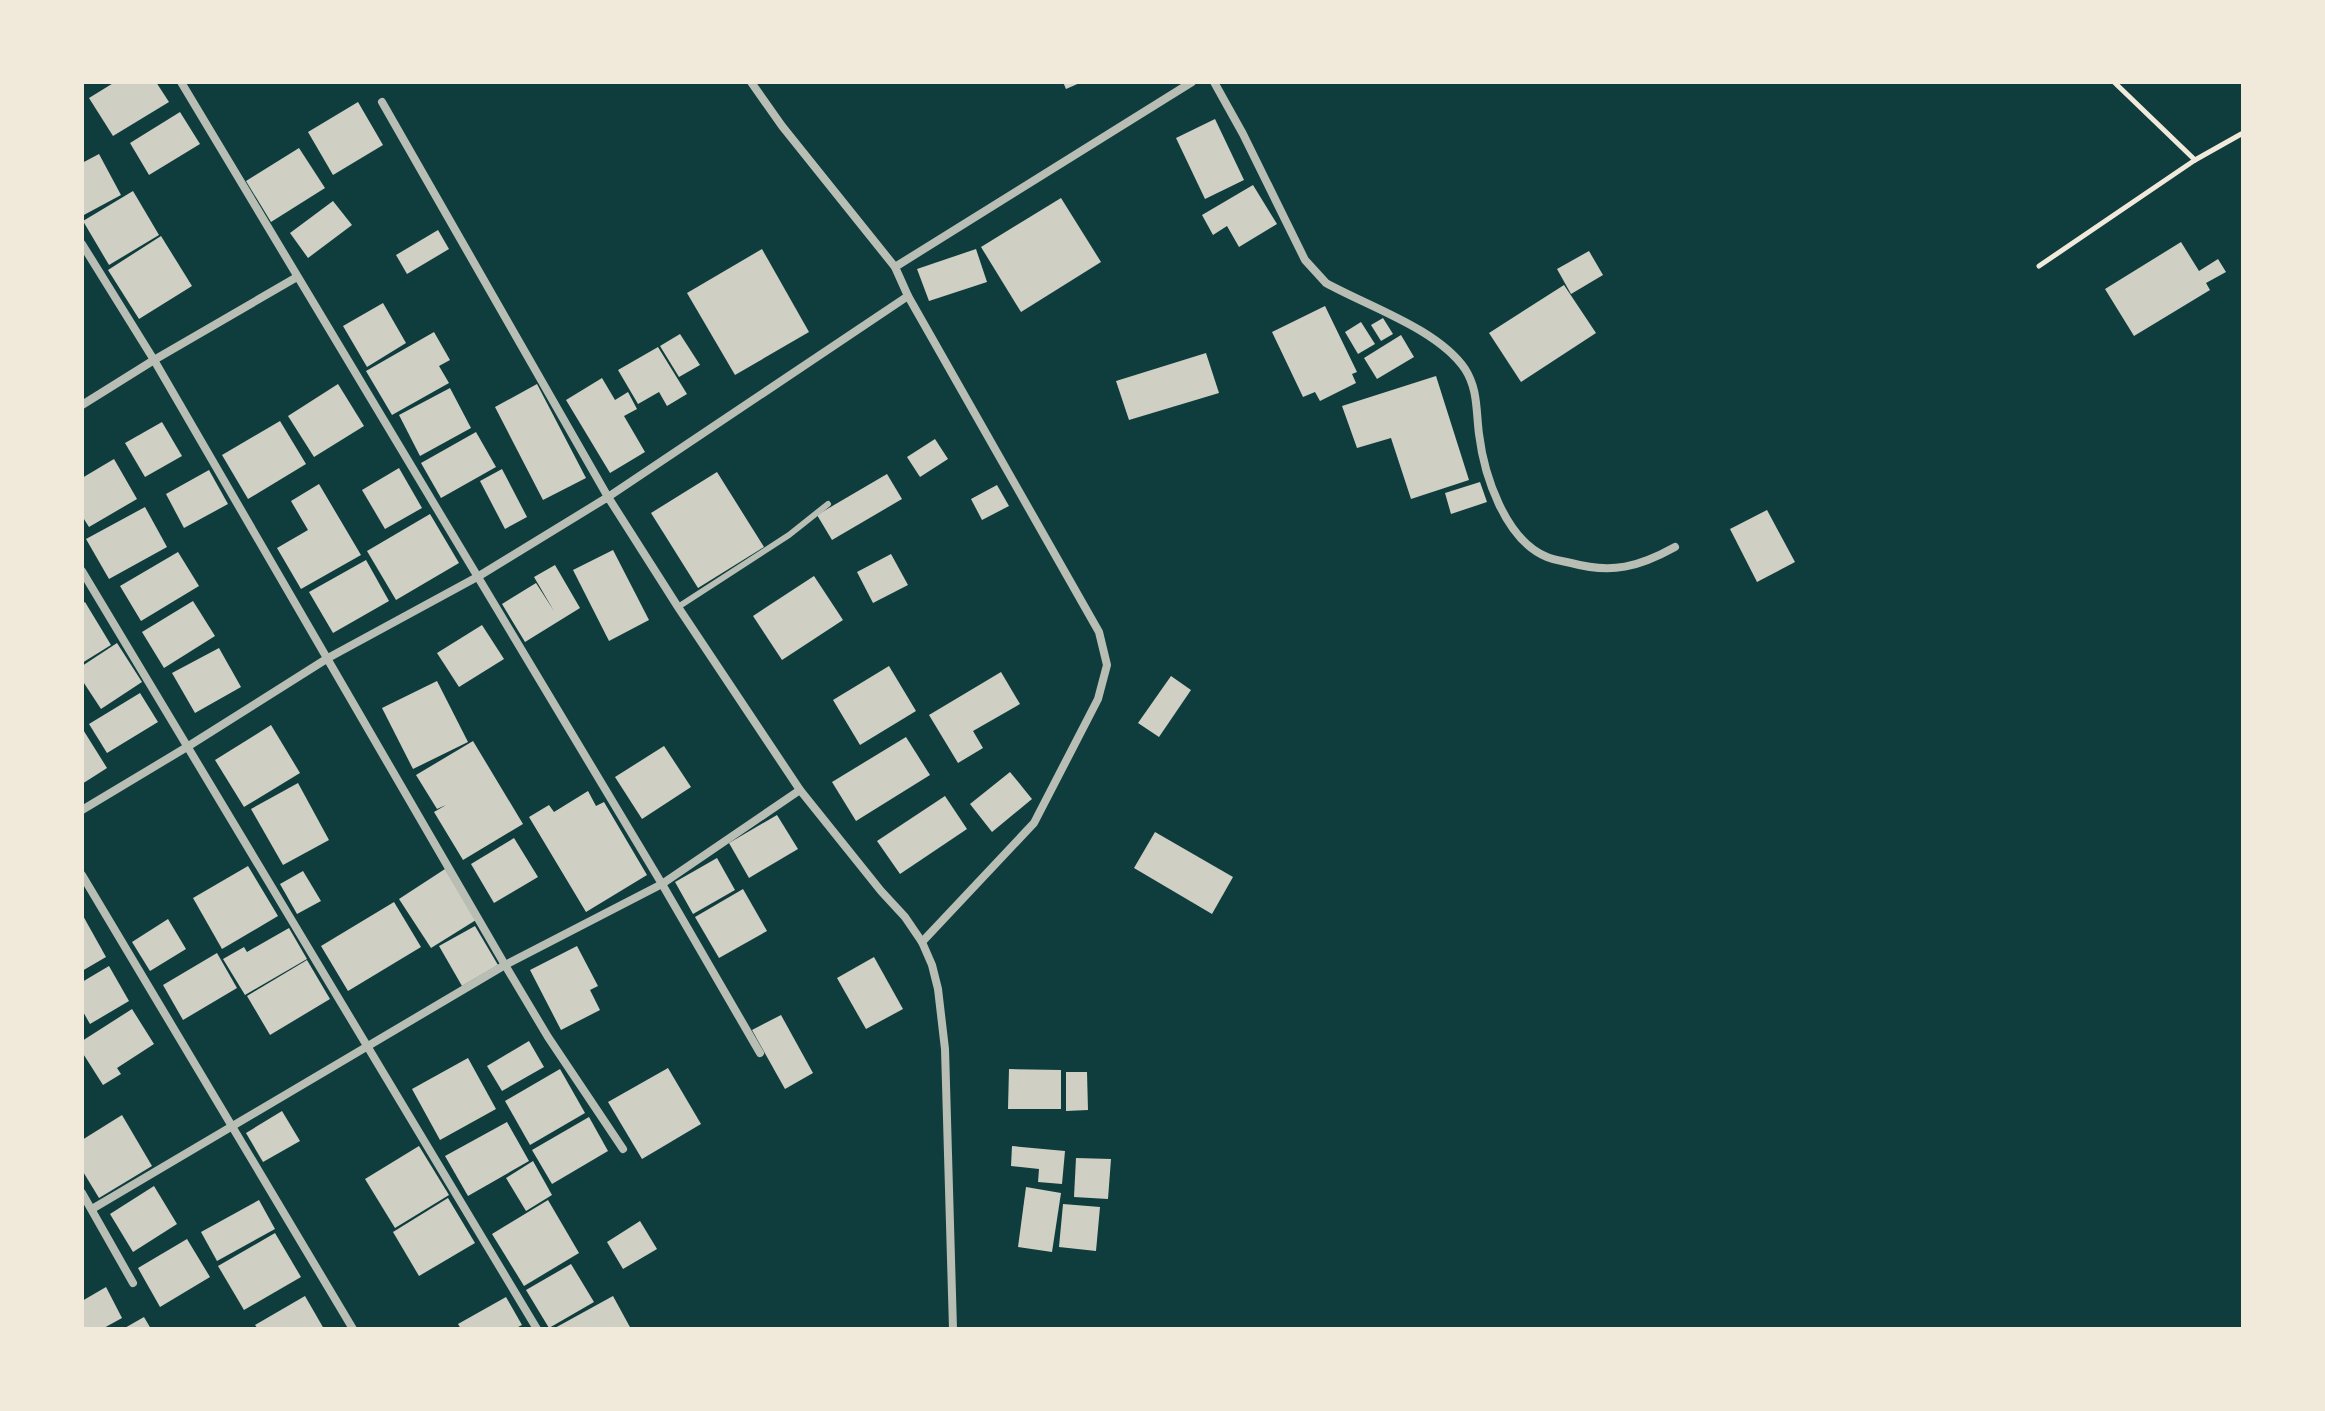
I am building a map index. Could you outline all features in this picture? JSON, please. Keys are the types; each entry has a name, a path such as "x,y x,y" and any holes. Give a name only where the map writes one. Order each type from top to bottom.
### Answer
{"street":[{"path":"181,82 479,576 760,1053"},
{"path":"751,82 782,126 895,267 908,296 1099,632 1107,665 1098,699 1034,823 922,942"},
{"path":"895,267 1192,82"},
{"path":"1214,82 1305,260 1316,274 1338,290 1414,327 1463,366 1475,393 1479,435 1488,475 1497,501 1523,540 1547,557 1603,569 1617,569 1651,560 1675,547"},
{"path":"382,102 608,497 678,607 800,790 922,942 938,989 945,1049 953,1329"},
{"path":"82,244 154,360 548,1037 623,1149"},
{"path":"82,405 297,277"},
{"path":"82,810 328,658 479,576 608,497 908,296"},
{"path":"82,571 537,1329"},
{"path":"92,1209 505,965 662,884 800,790"},
{"path":"82,875 353,1329"},
{"path":"82,1193 133,1283"}],"lane":[{"path":"678,607 789,535 828,504"}],"path":[{"path":"2114,82 2195,160"},
{"path":"2039,266 2195,160 2243,133"}],"building":[{"path":"115,82 156,82 169,102 113,136 89,98"},
{"path":"1063,82 1082,82 1066,89"},
{"path":"358,102 383,145 333,175 308,132"},
{"path":"180,112 200,144 149,175 130,143"},
{"path":"1215,119 1244,180 1205,199 1176,138"},
{"path":"299,148 325,188 271,222 246,181"},
{"path":"99,154 121,195 82,216 82,163"},
{"path":"1253,185 1277,224 1239,247 1227,226 1213,235 1202,215"},
{"path":"133,191 159,235 109,265 83,221"},
{"path":"1061,198 1101,262 1021,312 981,247"},
{"path":"333,201 352,225 308,258 290,233"},
{"path":"438,230 449,249 407,274 396,255"},
{"path":"161,236 192,286 139,319 108,270"},
{"path":"2181,242 2199,271 2218,259 2226,272 2206,283 2210,290 2134,336 2105,289"},
{"path":"762,249 809,332 735,375 687,293"},
{"path":"976,249 987,282 929,301 917,269"},
{"path":"1589,251 1603,275 1571,294 1557,269"},
{"path":"1564,285 1596,333 1521,382 1489,333"},
{"path":"383,303 406,343 367,367 343,326"},
{"path":"1325,306 1357,372 1352,374 1356,383 1320,401 1315,392 1303,397 1272,332"},
{"path":"1383,318 1393,334 1381,341 1371,325"},
{"path":"1361,322 1375,344 1358,354 1345,332"},
{"path":"434,332 450,360 439,366 449,383 392,415 366,371"},
{"path":"680,334 700,365 679,377 660,346"},
{"path":"1401,335 1414,357 1377,379 1364,358"},
{"path":"658,347 687,394 667,406 659,392 638,404 618,370"},
{"path":"1206,353 1219,393 1129,420 1116,381"},
{"path":"1436,376 1469,480 1411,499 1391,438 1357,448 1342,406"},
{"path":"602,378 615,400 628,392 637,409 624,416 645,452 610,473 566,400"},
{"path":"338,384 364,426 314,457 288,416"},
{"path":"537,384 586,478 543,500 495,407"},
{"path":"450,388 471,428 420,456 399,415"},
{"path":"280,421 306,464 248,499 222,455"},
{"path":"162,422 182,456 145,477 125,443"},
{"path":"476,432 496,467 441,498 421,463"},
{"path":"935,439 948,459 920,477 907,457"},
{"path":"114,459 137,499 89,527 82,516 82,478"},
{"path":"399,468 422,508 385,529 362,490"},
{"path":"502,469 527,517 505,529 480,481"},
{"path":"209,470 228,504 184,528 166,494"},
{"path":"717,472 764,547 698,588 651,513"},
{"path":"887,474 902,499 832,540 817,515"},
{"path":"1480,482 1487,502 1451,514 1445,493"},
{"path":"319,484 361,555 301,589 277,548 308,530 291,501"},
{"path":"997,485 1009,506 982,520 971,499"},
{"path":"145,507 167,547 109,579 86,539"},
{"path":"1767,510 1795,562 1757,582 1730,529"},
{"path":"430,514 459,563 396,600 367,551"},
{"path":"613,550 649,620 609,641 573,570"},
{"path":"178,552 199,586 141,621 120,586"},
{"path":"891,554 908,585 873,603 857,572"},
{"path":"366,560 389,601 333,633 309,592"},
{"path":"555,565 580,608 525,642 502,604 536,583 554,611 534,577"},
{"path":"814,576 843,620 782,660 753,616"},
{"path":"193,601 215,636 164,668 142,632"},
{"path":"85,602 111,645 82,663 82,604"},
{"path":"482,625 504,659 459,687 437,653"},
{"path":"117,643 142,682 101,709 82,680 82,666"},
{"path":"219,648 241,687 195,713 172,673"},
{"path":"889,666 916,711 860,745 833,700"},
{"path":"1001,672 1020,704 973,731 983,748 958,763 929,715"},
{"path":"1171,676 1191,690 1159,737 1138,723"},
{"path":"437,681 468,742 413,769 382,708"},
{"path":"140,693 158,722 107,753 89,724"},
{"path":"271,725 300,773 244,807 215,760"},
{"path":"82,728 107,768 82,784"},
{"path":"906,737 930,775 856,821 832,782"},
{"path":"473,741 523,824 463,860 434,812 446,805 437,809 416,775"},
{"path":"664,746 691,787 642,819 615,777"},
{"path":"1010,772 1032,799 992,832 970,804"},
{"path":"298,783 329,840 283,865 251,809"},
{"path":"588,791 596,806 604,802 647,875 586,912 529,817 549,805 554,812"},
{"path":"945,796 967,829 900,874 877,841"},
{"path":"777,815 798,849 749,878 729,843"},
{"path":"1155,832 1233,877 1212,914 1134,868"},
{"path":"514,838 538,877 494,903 471,864"},
{"path":"717,858 735,890 693,914 675,882"},
{"path":"248,866 278,916 222,949 193,898"},
{"path":"445,869 476,920 431,948 399,899"},
{"path":"303,871 321,901 297,914 280,884"},
{"path":"743,889 767,931 719,958 695,917"},
{"path":"394,902 421,947 348,991 321,946"},
{"path":"82,914 106,957 82,971"},
{"path":"168,919 186,949 150,971 132,942"},
{"path":"475,926 498,965 462,986 439,946"},
{"path":"289,928 307,959 245,995 223,959 244,947 247,952"},
{"path":"577,946 598,986 590,990 600,1010 561,1030 530,970"},
{"path":"217,953 237,988 183,1020 163,985"},
{"path":"874,957 903,1009 866,1029 837,978"},
{"path":"307,960 330,999 270,1035 247,996"},
{"path":"109,966 129,1001 90,1024 82,1010 82,982"},
{"path":"132,1009 154,1044 117,1068 121,1074 103,1085 82,1052 82,1041"},
{"path":"781,1015 813,1073 785,1089 752,1030"},
{"path":"529,1041 544,1067 502,1091 487,1066"},
{"path":"468,1058 496,1109 440,1140 412,1089"},
{"path":"668,1068 701,1124 642,1159 608,1102"},
{"path":"560,1069 585,1113 530,1145 505,1101"},
{"path":"1009,1069 1061,1070 1061,1109 1008,1109"},
{"path":"1066,1072 1087,1072 1088,1110 1066,1111"},
{"path":"282,1111 300,1141 263,1162 246,1133"},
{"path":"122,1115 152,1166 99,1198 82,1170 82,1140"},
{"path":"589,1117 608,1151 552,1184 532,1150"},
{"path":"507,1122 529,1161 468,1196 445,1156"},
{"path":"419,1146 449,1195 395,1228 365,1179"},
{"path":"1012,1146 1065,1151 1062,1184 1038,1182 1039,1169 1011,1166"},
{"path":"1076,1158 1111,1159 1108,1199 1074,1197"},
{"path":"533,1161 552,1195 526,1211 506,1178"},
{"path":"154,1186 177,1224 133,1252 110,1214"},
{"path":"1026,1187 1061,1193 1052,1252 1018,1247"},
{"path":"448,1198 475,1243 419,1276 393,1232"},
{"path":"259,1200 275,1229 217,1261 201,1232"},
{"path":"548,1200 579,1253 524,1286 492,1234"},
{"path":"1063,1204 1100,1207 1096,1251 1059,1247"},
{"path":"640,1221 657,1249 623,1269 607,1242"},
{"path":"275,1233 301,1277 244,1310 218,1266"},
{"path":"187,1239 210,1277 160,1307 138,1268"},
{"path":"571,1264 594,1302 549,1328 526,1290"},
{"path":"106,1287 122,1318 102,1329 82,1329 82,1301"},
{"path":"305,1296 324,1329 258,1329 255,1325"},
{"path":"613,1296 631,1329 553,1329"},
{"path":"506,1297 522,1325 514,1329 461,1329 458,1324"},
{"path":"144,1317 151,1329 123,1329"}]}
